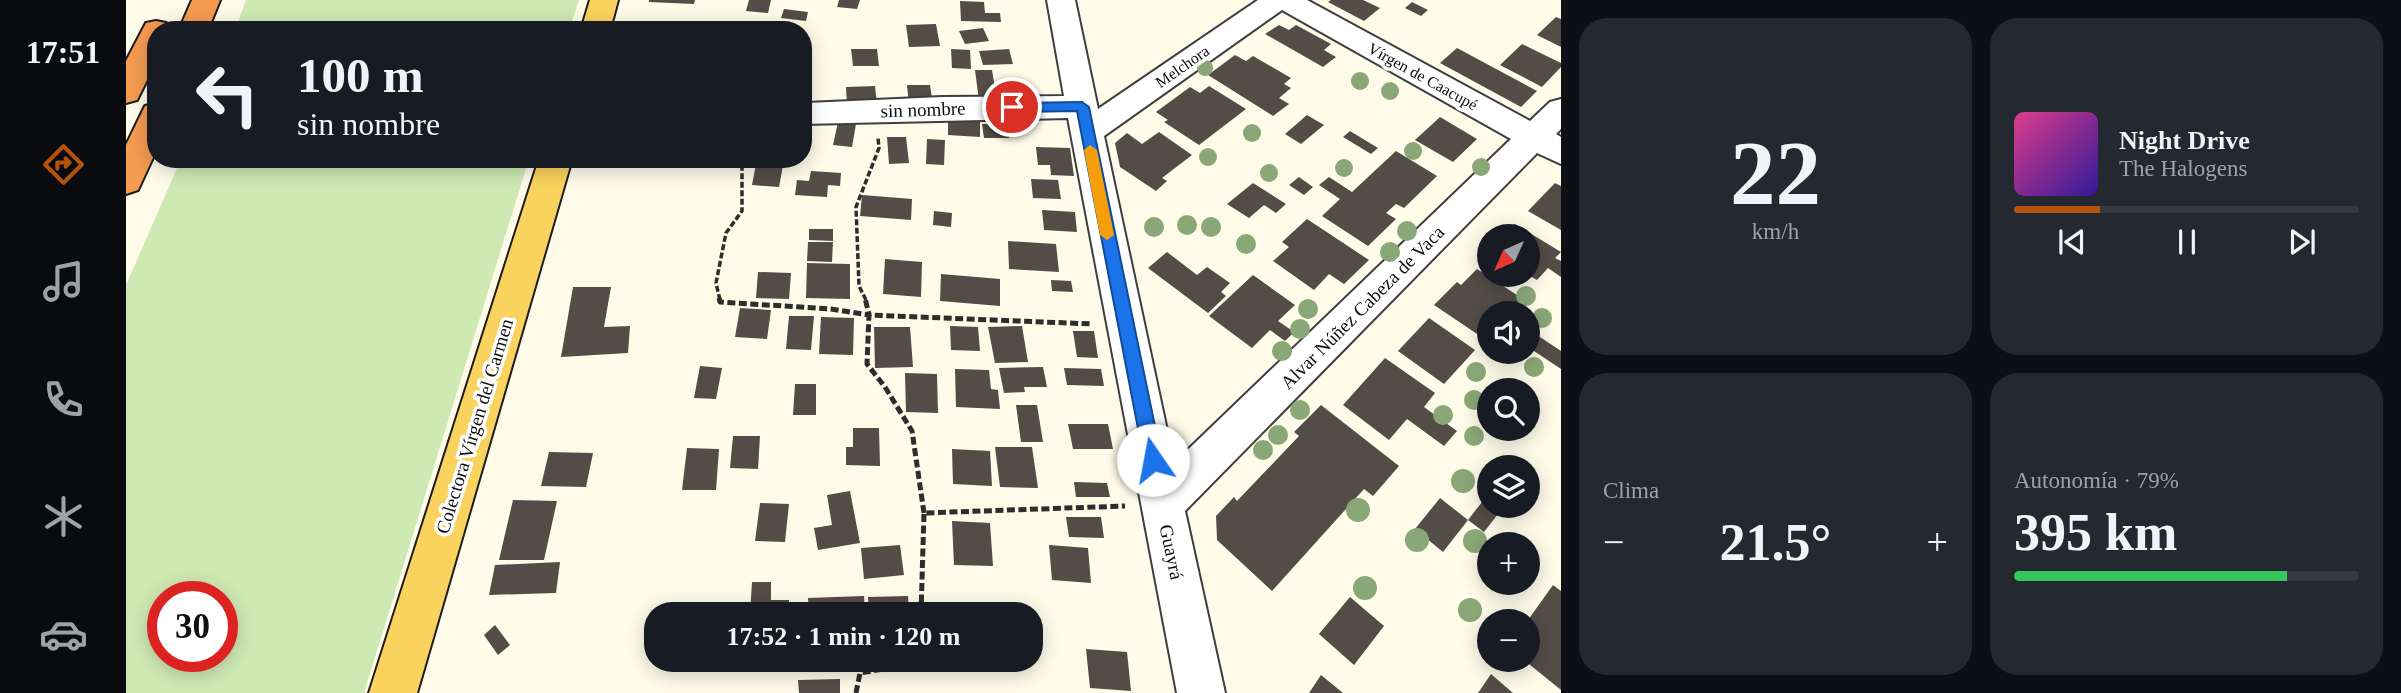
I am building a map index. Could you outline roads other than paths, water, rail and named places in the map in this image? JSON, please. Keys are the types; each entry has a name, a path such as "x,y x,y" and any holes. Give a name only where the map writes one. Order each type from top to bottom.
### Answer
{"highway":[{"path":"197,21 206,0"},
{"path":"126,92 147,48"},
{"path":"126,181 147,134"}],"main road":[{"path":"598,21 604,0"},
{"name":"Colectora Vírgen del Carmen","path":"393,693 553,168"}],"street":[{"name":"Guayrá","path":"1061,0 1124,323 1201,693"},
{"name":"Melchora","path":"1084,119 1277,0"},
{"name":"Vírgen de Caacupé","path":"1285,0 1547,145"},
{"name":"Alvar Núñez Cabeza de Vaca","path":"1162,504 1547,145 1561,110"},
{"name":"sin nombre","path":"812,114 871,111 1084,119"}]}
